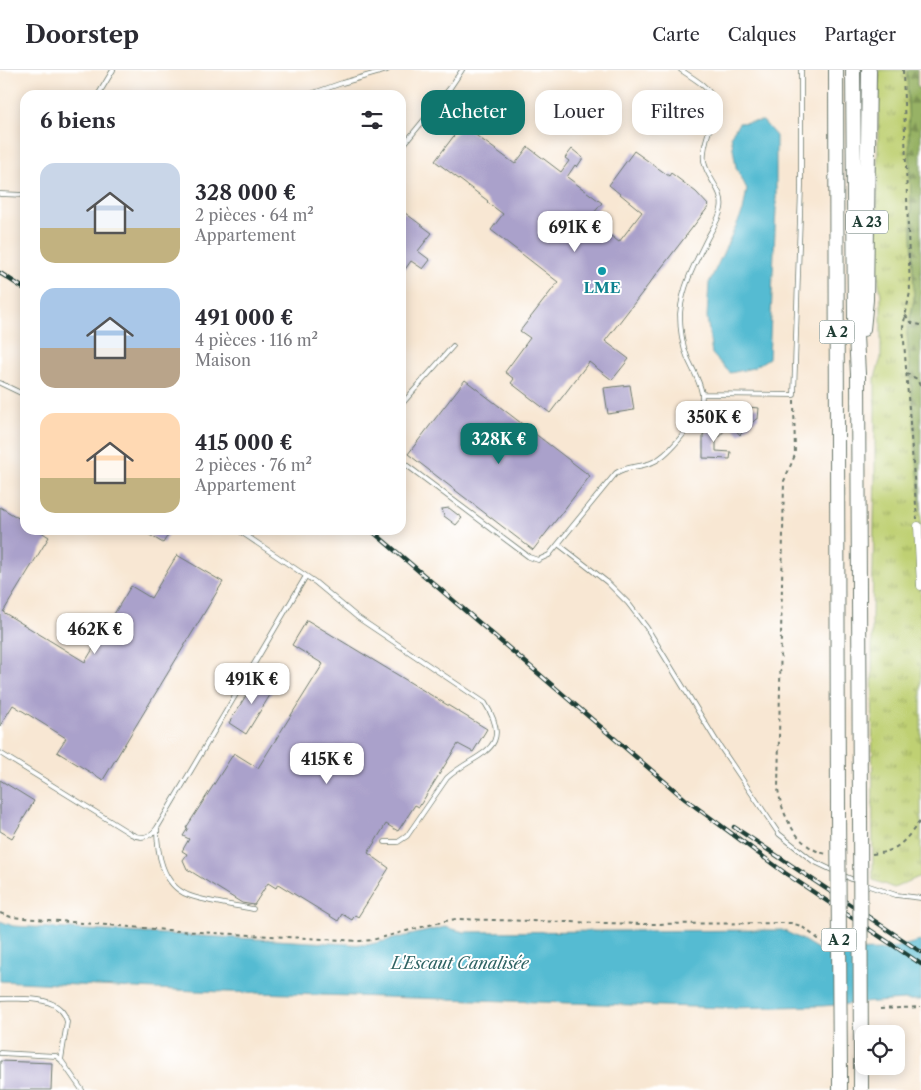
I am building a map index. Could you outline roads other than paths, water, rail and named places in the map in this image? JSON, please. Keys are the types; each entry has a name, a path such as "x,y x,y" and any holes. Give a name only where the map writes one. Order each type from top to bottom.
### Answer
{"highway":[{"path":"830,70 836,132"},
{"name":"A 2","path":"836,70 840,1090"},
{"name":"A 2","path":"853,70 855,317 858,374 861,1090"},
{"name":"A 23","path":"858,374 866,300 869,70"}],"street":[{"path":"918,526 921,586"}],"lane":[{"path":"101,90 113,70"},
{"path":"324,90 387,70"},
{"path":"406,142 455,82 462,70"},
{"path":"406,465 528,557 538,560 546,557 558,544 616,473 624,468 655,462 669,452 698,413 702,404 702,394 684,347 681,331 681,306 690,274 720,214 722,200 707,172 704,158 713,114 712,100 705,87 681,70"},
{"path":"702,394 794,396 801,187 801,70"},
{"path":"0,194 20,195"},
{"path":"406,399 453,346"},
{"path":"0,383 20,393"},
{"path":"245,535 323,588 349,612 485,703 492,715 496,730 495,742 490,748 484,754 454,771 447,778 407,836 398,842 385,842"},
{"path":"558,544 607,582 640,618 655,639 717,742 769,821 784,839 813,861 826,868 885,892 921,898"},
{"path":"0,753 135,836 143,837 151,834 157,828 306,576"},
{"path":"157,828 157,848 162,865 174,885 188,895 253,909"},
{"path":"0,999 42,1000 60,1010 67,1022 61,1060"},
{"path":"0,1053 53,1055 61,1060 82,1090"}],"water":[{"path":"763,121 776,136 776,209 769,358 753,368 730,373 712,354 707,317 709,283 743,211 747,189 736,167 731,135 739,123"},
{"name":"L'Escaut Canalisée","path":"0,921 13,926 367,945 445,927 464,932 782,930 821,951 885,950 921,941 921,1000 822,1006 726,1008 196,991 0,981"}],"railway":[{"path":"0,273 20,286"},
{"path":"377,535 685,799 785,873 921,964"},
{"path":"734,827 921,952"}],"place":[{"name":"LME","path":"602,271"}]}
